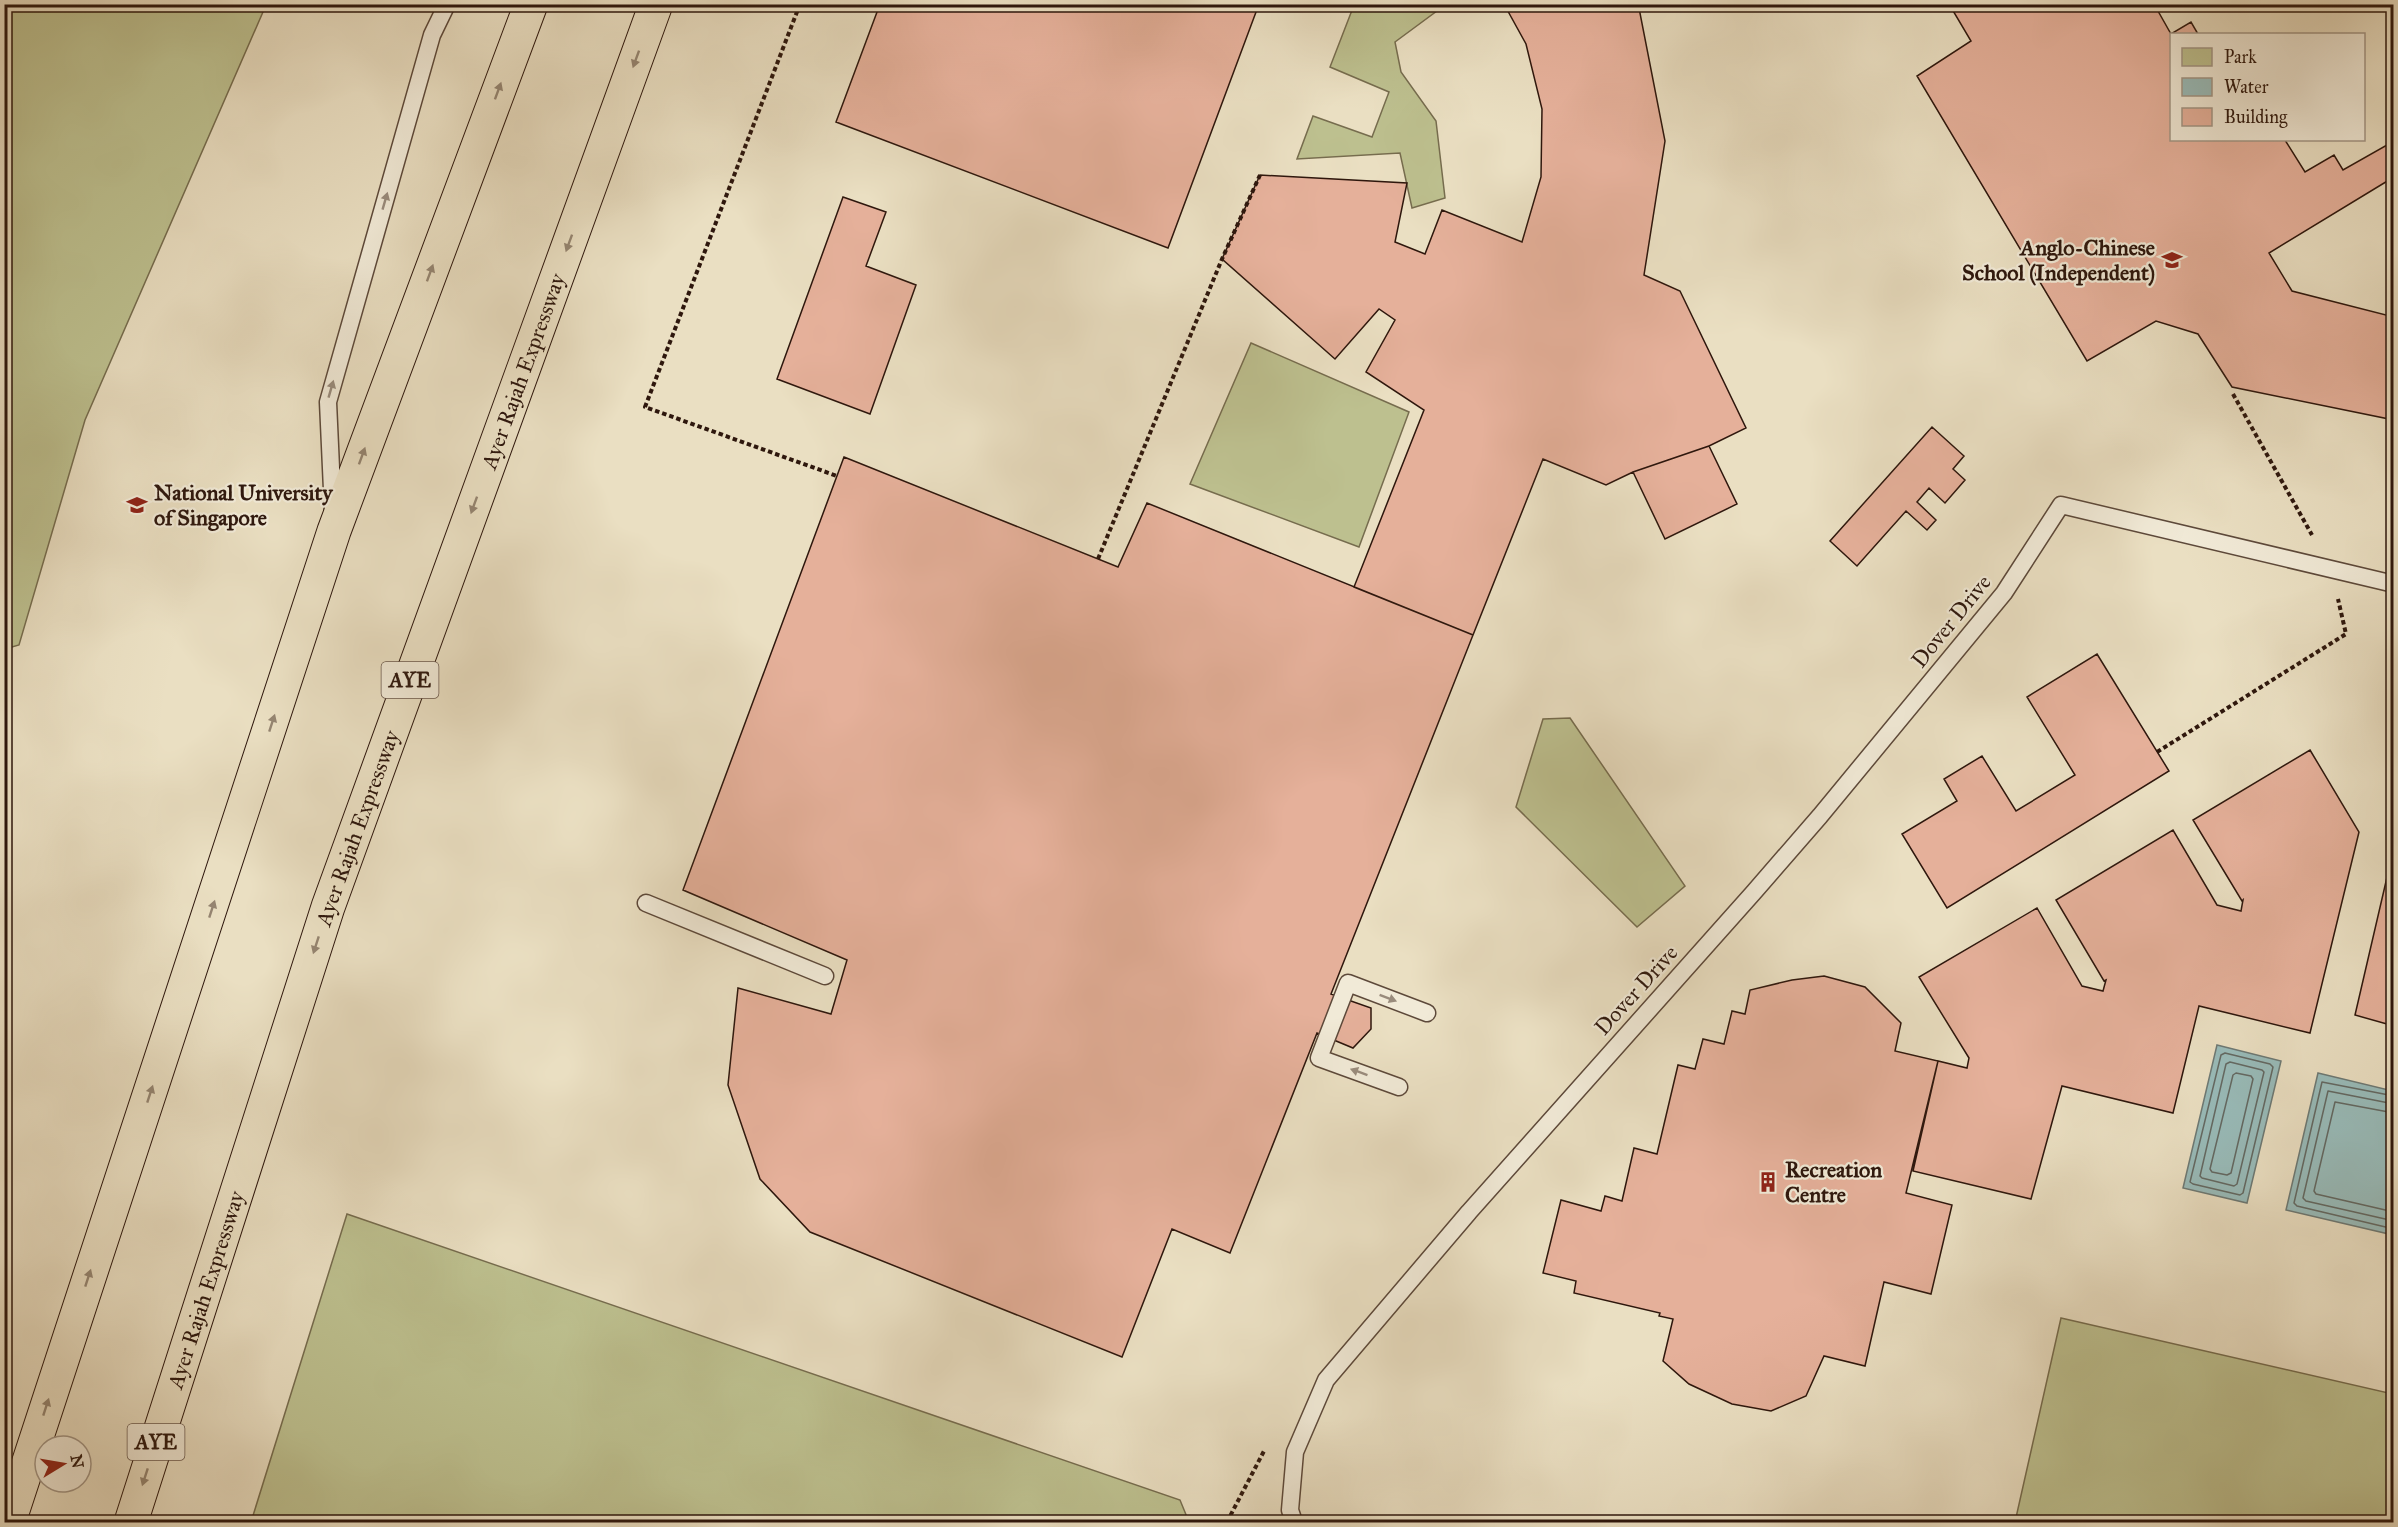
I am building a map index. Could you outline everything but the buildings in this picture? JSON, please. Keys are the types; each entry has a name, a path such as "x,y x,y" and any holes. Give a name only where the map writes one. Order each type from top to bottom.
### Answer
{"highway":[{"path":"9,1522 334,531 531,4"},
{"name":"Ayer Rajah Expressway","path":"131,1522 328,907 656,4"}],"lane":[{"path":"334,531 328,402 432,35 447,4"},
{"name":"Dover Drive","path":"1294,1522 1290,1510 1295,1452 1326,1380 1469,1212 1820,816 2004,593 2061,505 2331,569"},
{"path":"2331,569 2394,584"},
{"path":"646,903 825,976"},
{"path":"1399,1087 1319,1058 1348,983 1427,1013"}],"path":[{"path":"800,4 645,407 837,476"},
{"path":"1098,559 1222,259 1260,175"},
{"path":"2157,752 2346,634 2331,569 2233,394"}],"green space":[{"path":"5,4 266,5 85,420 19,645 5,649"},
{"path":"1354,5 1445,5 1395,42 1401,72 1436,121 1445,198 1412,208 1400,153 1297,159 1313,116 1372,137 1389,92 1330,67"},
{"path":"1251,343 1409,412 1359,547 1190,484"},
{"path":"1570,718 1685,886 1637,927 1516,807 1543,719"},
{"path":"347,1214 1180,1500 1189,1522 251,1522"},
{"path":"2061,1318 2393,1394 2393,1522 2015,1522"}],"water":[{"path":"2217,1045 2281,1061 2247,1203 2183,1188"},
{"path":"2318,1073 2393,1091 2393,1235 2286,1210"}],"place":[{"name":"Anglo-Chinese School (Independent)","path":"2172,260"},
{"name":"National University of Singapore","path":"137,505"},
{"name":"Recreation Centre","path":"1768,1182"}]}
